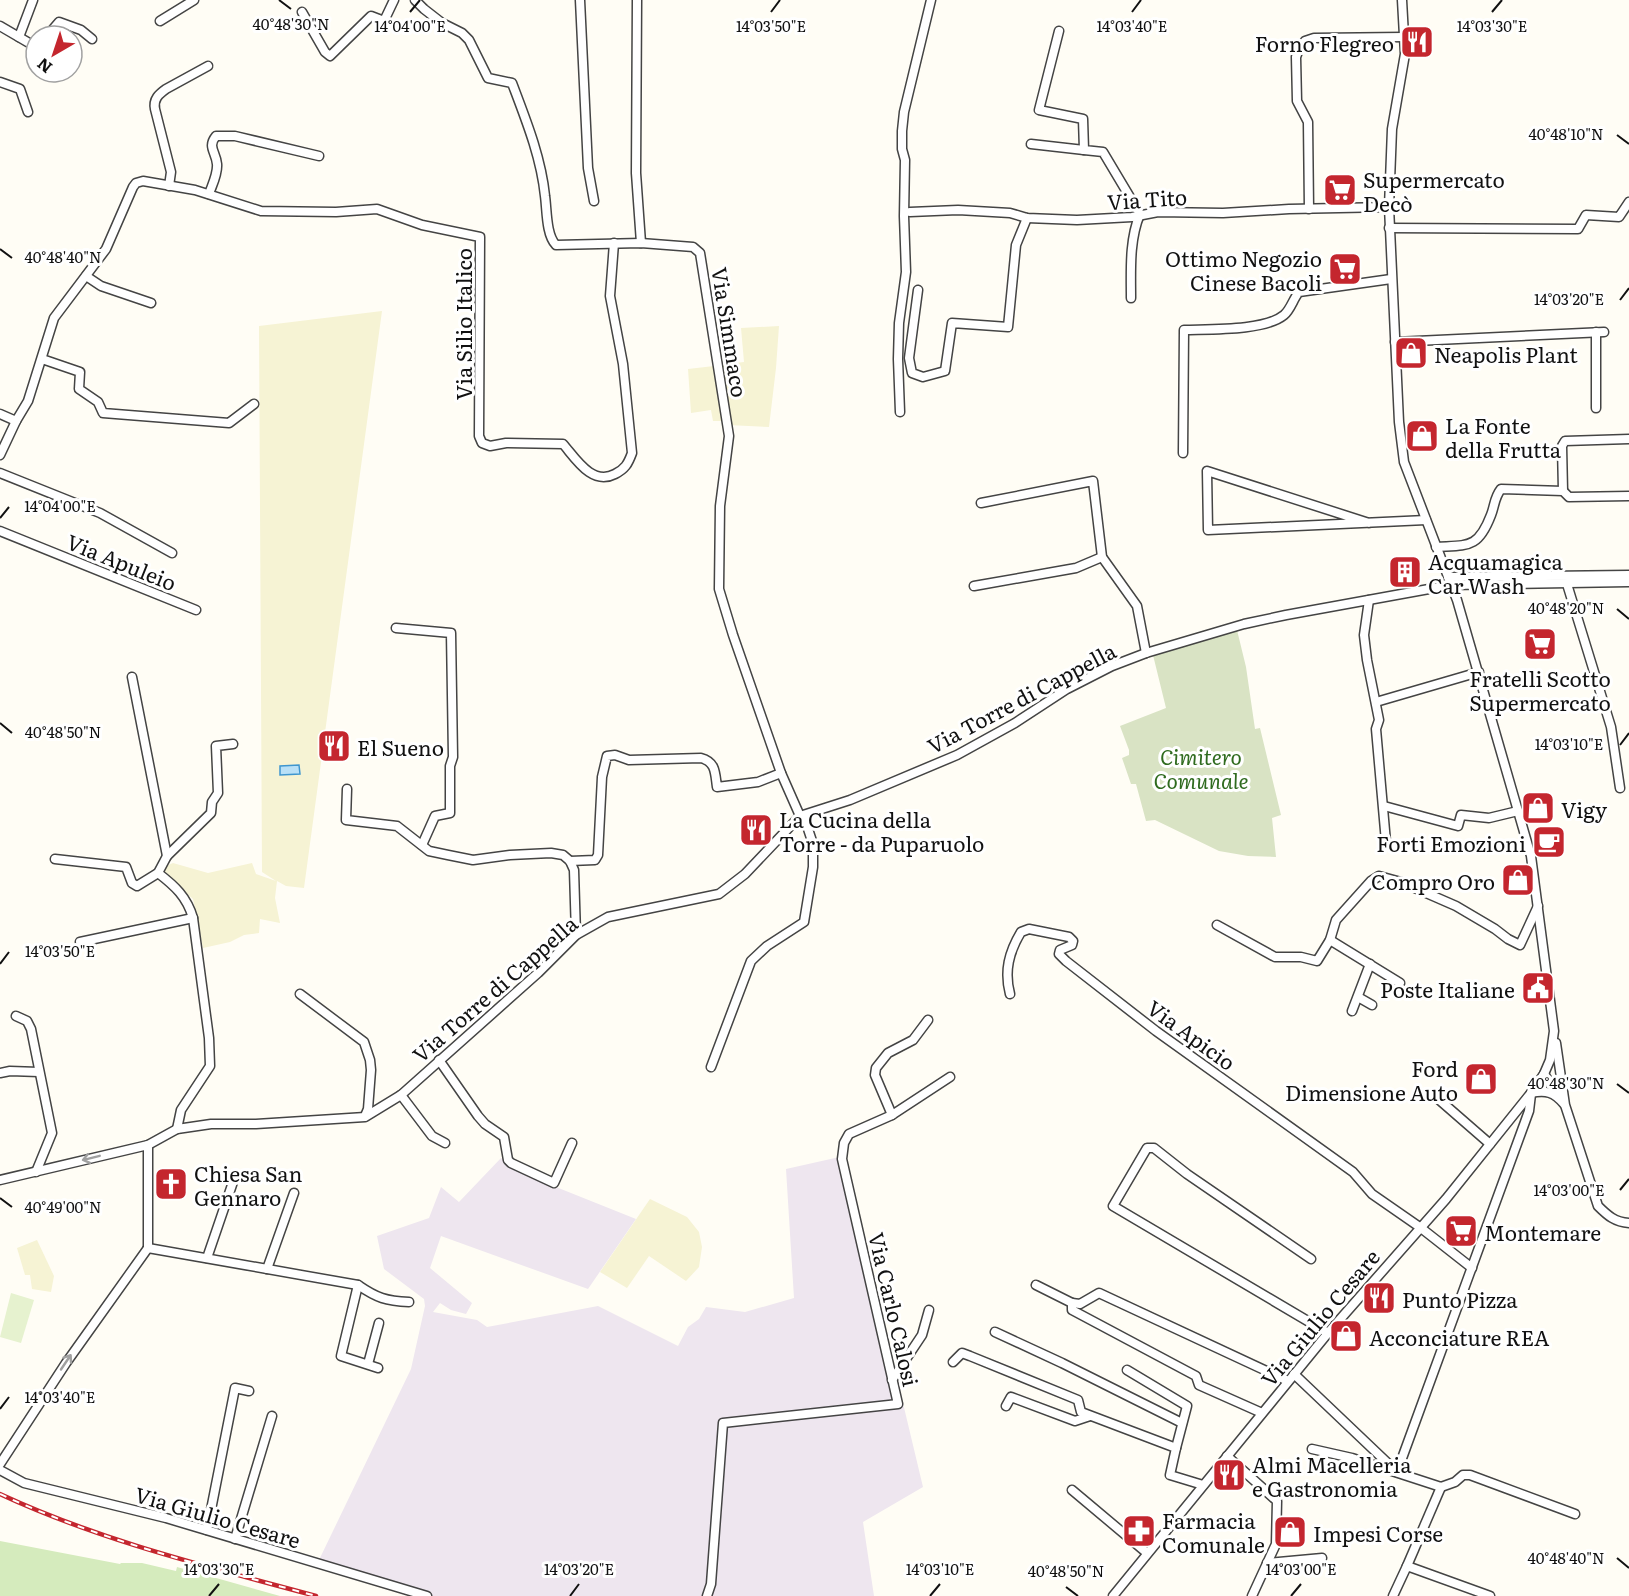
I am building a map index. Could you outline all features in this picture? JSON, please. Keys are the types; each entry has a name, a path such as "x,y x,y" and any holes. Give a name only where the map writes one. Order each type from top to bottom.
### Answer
{"street":[{"path":"20,37 33,0"},
{"path":"160,21 194,0"},
{"path":"302,12 325,52 330,56 371,16 384,21 394,0"},
{"name":"Via Simmaco","path":"415,0 442,23 462,33 469,40 488,78 512,83 542,172 552,241 556,245 641,243 693,247 700,253 729,436 720,506 719,589 781,773 800,816 806,823 813,844 813,867 804,922 767,946 752,961 711,1066"},
{"path":"580,0 588,168 594,201"},
{"path":"637,0 636,173 641,243"},
{"path":"900,412 899,323 906,272 905,160 902,149 902,131 904,112 930,0"},
{"path":"1402,0 1405,54 1392,129 1389,228 1399,422 1404,462 1450,581 1479,672 1531,856 1565,1105 1598,1206 1606,1215 1618,1222 1629,1223"},
{"path":"0,26 24,40"},
{"path":"1059,31 1039,110 1083,118 1084,150"},
{"path":"84,32 92,39"},
{"path":"1309,209 1308,122 1297,101 1296,57 1299,49 1305,41 1314,38 1404,37"},
{"path":"170,186 171,172 155,101 160,93 208,66"},
{"path":"0,82 20,89 28,112"},
{"path":"209,194 216,173 217,162 211,147 216,135 235,136 319,156"},
{"path":"1031,144 1104,152 1140,214 1135,225 1131,298"},
{"name":"Via Silio Italico","path":"0,455 28,401 54,318 106,249 136,183 143,181 195,190 261,211 336,212 377,209 422,225 480,237 479,436 482,443 490,446 506,442 562,444 586,471 602,478 613,475 627,466 632,453 623,364 610,296 614,243"},
{"path":"1619,217 1629,202"},
{"name":"Via Tito","path":"910,212 958,210 1010,213 1027,218 1077,220 1140,214 1389,207"},
{"path":"1389,228 1578,229 1586,215 1629,219"},
{"path":"918,290 909,358 912,373 923,377 945,371 952,323 1008,327 1016,245 1027,218"},
{"path":"86,276 101,286 151,303"},
{"path":"1183,453 1184,330 1248,328 1281,317 1287,312 1299,292 1391,279"},
{"path":"1395,342 1600,332 1596,408"},
{"path":"42,359 80,372 79,389 98,402 103,413 229,423 254,404"},
{"path":"0,414 16,421"},
{"path":"1629,439 1565,441 1562,446 1563,490 1569,497 1629,496"},
{"path":"1369,523 1207,471 1208,530 1369,523 1426,520"},
{"path":"0,473 100,513 172,553"},
{"path":"981,503 1094,481 1102,557 1137,606 1146,653"},
{"path":"1436,547 1471,545 1491,515 1495,496 1501,489 1563,490"},
{"name":"Via Apuleio","path":"0,531 196,610"},
{"path":"974,586 1076,568 1102,557"},
{"path":"1450,581 1629,575"},
{"path":"1450,581 1567,584 1629,582"},
{"name":"Via Torre di Cappella","path":"0,1180 148,1145 177,1129 212,1124 256,1124 365,1117 401,1095 538,973 576,935 608,917 719,894 745,874 800,816 850,800 957,755 1015,723 1067,689 1112,666 1146,653 1244,624 1369,600 1450,581"},
{"path":"1567,584 1611,727 1620,788"},
{"path":"1369,600 1364,634 1379,720 1376,729 1386,842"},
{"path":"396,628 451,633 453,757 450,766 450,813 435,816 422,845"},
{"path":"1376,702 1479,672"},
{"path":"132,677 168,856"},
{"path":"55,859 126,867 132,883 137,886 158,873 168,856 211,813 212,802 218,793 216,746 233,744"},
{"path":"570,861 595,860 598,855 602,777 607,756 615,755 629,760 701,758 709,760 714,766 717,787 758,782 781,773"},
{"path":"347,789 346,820 397,826 429,851 473,860 510,855 551,853 563,855 570,861 574,870 576,935"},
{"path":"1384,806 1458,826 1461,815 1489,818 1518,811"},
{"path":"158,873 177,888 189,905 193,918 209,1038 210,1066 181,1110 177,1129"},
{"path":"1217,925 1275,957 1300,957 1317,961 1330,940 1336,920 1371,881 1379,876 1401,882 1456,906 1520,945 1538,906"},
{"path":"80,942 193,918"},
{"name":"Via Apicio","path":"1010,994 1007,984 1008,959 1021,932 1029,929 1069,937 1073,941 1072,945 1060,950 1059,954 1066,961 1156,1031 1353,1172 1372,1194 1420,1228"},
{"path":"1330,940 1400,982"},
{"path":"1352,1011 1370,964"},
{"path":"300,994 364,1042 371,1070 368,1109 365,1117"},
{"path":"1358,997 1372,1005"},
{"path":"16,1016 27,1021 32,1029 52,1132 36,1172"},
{"path":"892,1115 875,1075 876,1068 888,1053 913,1040 928,1020"},
{"name":"Via Giulio Cesare","path":"1113,1596 1328,1333 1420,1228 1531,1093 1550,1060 1554,1031"},
{"path":"439,1060 478,1116 485,1124 504,1137 508,1160 511,1163 554,1183 572,1143"},
{"path":"0,1073 39,1072"},
{"path":"1561,1085 1550,1073 1544,1074 1565,1105"},
{"name":"Via Carlo Calosi","path":"707,1596 711,1584 723,1423 898,1404 842,1159 844,1143 849,1134 892,1115 950,1077"},
{"path":"1397,1472 1530,1111 1531,1093 1544,1091 1556,1095 1565,1105"},
{"path":"401,1095 432,1136 445,1143"},
{"path":"1436,1097 1490,1144"},
{"path":"0,1464 66,1363 148,1248 148,1145"},
{"path":"1311,1259 1186,1174 1154,1148 1147,1148 1113,1206 1328,1333"},
{"path":"207,1258 233,1182"},
{"path":"267,1269 294,1192"},
{"path":"1420,1228 1472,1268"},
{"path":"148,1248 358,1285 376,1297 409,1302"},
{"path":"358,1285 341,1356 378,1368"},
{"path":"1036,1285 1072,1303 1080,1304 1099,1293 1291,1378 1397,1472"},
{"path":"1072,1303 1072,1310 1196,1376 1199,1385 1262,1413"},
{"path":"892,1380 922,1335 929,1310"},
{"path":"368,1364 379,1323"},
{"path":"995,1332 1182,1423"},
{"path":"953,1362 962,1353 970,1356 1078,1400 1081,1412 1176,1448"},
{"path":"1127,1370 1187,1406 1170,1475 1203,1485"},
{"path":"207,1530 235,1388 249,1390"},
{"path":"1006,1406 1011,1397 1076,1421 1091,1416"},
{"path":"235,1539 272,1416"},
{"path":"1312,1449 1352,1458 1441,1487 1455,1482 1463,1475 1470,1475 1575,1514"},
{"path":"1227,1456 1277,1501 1276,1544 1252,1596"},
{"name":"Via Giulio Cesare","path":"0,1470 24,1483 207,1530 427,1596"},
{"path":"1393,1596 1441,1487"},
{"path":"1072,1490 1147,1553"},
{"path":"1267,1563 1322,1558"},
{"path":"1407,1566 1490,1596"}],"shaded area":[{"path":"382,311 304,888 286,886 277,881 275,898 280,923 260,919 259,933 244,935 230,942 203,948 193,899 159,869 173,863 208,873 252,863 256,874 276,881 262,872 259,326"},
{"path":"779,326 769,427 728,425 719,365 744,362 741,328"},
{"path":"714,366 723,421 713,421 711,410 691,413 688,369"},
{"path":"844,1156 923,1487 863,1522 874,1596 430,1596 319,1560 411,1369 425,1306 424,1299 384,1269 377,1236 429,1218 441,1187 459,1202 501,1158 536,1179 636,1219 588,1289 441,1236 430,1268 472,1303 466,1314 451,1310 440,1303 433,1312 477,1320 487,1327 598,1306 678,1346 688,1327 699,1319 706,1307 745,1312 794,1298 786,1169"},
{"path":"650,1199 687,1217 699,1232 702,1247 699,1267 686,1281 649,1256 627,1288 600,1272"},
{"path":"37,1240 54,1276 51,1292 32,1289 30,1275 25,1275 17,1248"}],"green space":[{"name":"Cimitero Comunale","path":"1237,630 1246,667 1255,729 1260,728 1281,815 1272,818 1276,857 1248,856 1219,851 1155,820 1146,821 1136,784 1131,784 1122,758 1129,755 1129,750 1120,726 1166,708 1153,655"},
{"path":"11,1293 34,1300 21,1343 0,1337"},
{"path":"0,1541 120,1564 142,1563 176,1571 177,1567 280,1596 0,1596"}],"water":[{"path":"299,765 300,774 280,775 280,766"}],"railway":[{"path":"0,1494 38,1511 116,1539 316,1596"}],"place":[{"name":"Forno Flegreo","path":"1417,42"},
{"name":"Supermercato Decò","path":"1340,190"},
{"name":"Ottimo Negozio Cinese Bacoli","path":"1345,269"},
{"name":"Neapolis Plant","path":"1411,353"},
{"name":"La Fonte della Frutta","path":"1422,436"},
{"name":"Acquamagica Car Wash","path":"1405,572"},
{"name":"Fratelli Scotto Supermercato","path":"1540,644"},
{"name":"El Sueno","path":"334,746"},
{"name":"Vigy","path":"1538,808"},
{"name":"La Cucina della Torre - da Puparuolo","path":"756,830"},
{"name":"Forti Emozioni","path":"1549,842"},
{"name":"Compro Oro","path":"1518,880"},
{"name":"Poste Italiane","path":"1538,988"},
{"name":"Ford Dimensione Auto","path":"1481,1079"},
{"name":"Chiesa San Gennaro","path":"171,1184"},
{"name":"Montemare","path":"1461,1231"},
{"name":"Punto Pizza","path":"1379,1298"},
{"name":"Acconciature REA","path":"1346,1336"},
{"name":"Almi Macelleria e Gastronomia","path":"1229,1475"},
{"name":"Farmacia Comunale","path":"1139,1531"},
{"name":"Impesi Corse","path":"1290,1532"}]}
